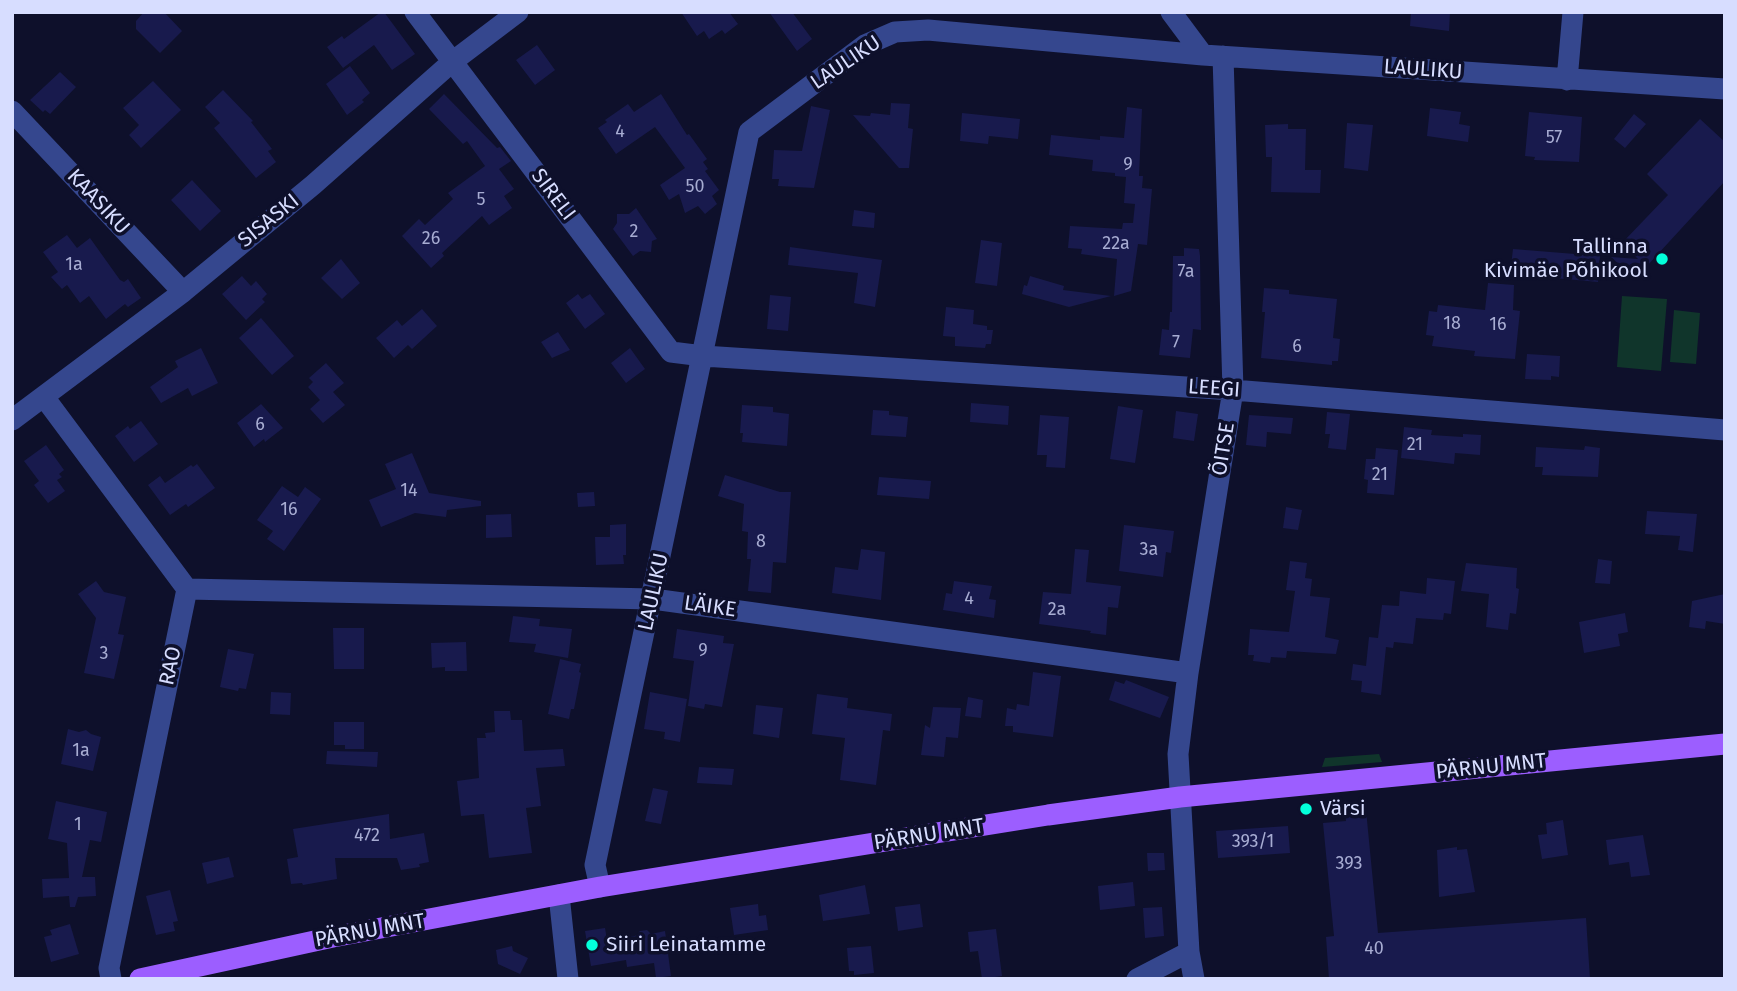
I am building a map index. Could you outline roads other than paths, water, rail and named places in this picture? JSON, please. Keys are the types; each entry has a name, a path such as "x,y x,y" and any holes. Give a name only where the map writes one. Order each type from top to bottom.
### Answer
{"main road":[{"name":"PÄRNU MNT","path":"140,979 333,937 600,887 1048,815 1180,797 1725,744"}],"street":[{"name":"SIRELI","path":"415,12 671,352 704,356"},
{"name":"SISASKI","path":"12,420 183,292 313,185 452,62 518,12"},
{"path":"1171,12 1213,55"},
{"path":"1567,80 1573,12"},
{"name":"LAULIKU","path":"600,887 595,865 750,132 865,45 895,33 928,30 1213,55 1725,89"},
{"name":"ÕITSE","path":"1180,797 1178,754 1188,673 1233,390 1213,55"},
{"name":"KAASIKU","path":"12,111 183,292"},
{"name":"LEEGI","path":"704,356 1233,390 1725,430"},
{"path":"44,397 187,589"},
{"name":"LÄIKE","path":"187,589 653,599 1188,673"},
{"name":"RAO","path":"111,979 108,968 187,589"},
{"path":"1180,797 1189,952 1194,979"},
{"path":"559,895 568,979"},
{"path":"1137,979 1189,952"}],"place":[{"name":"Tallinna Kivimäe Põhikool","path":"1662,259"},
{"name":"Värsi","path":"1306,809"},
{"name":"Siiri Leinatamme","path":"592,945"}]}
